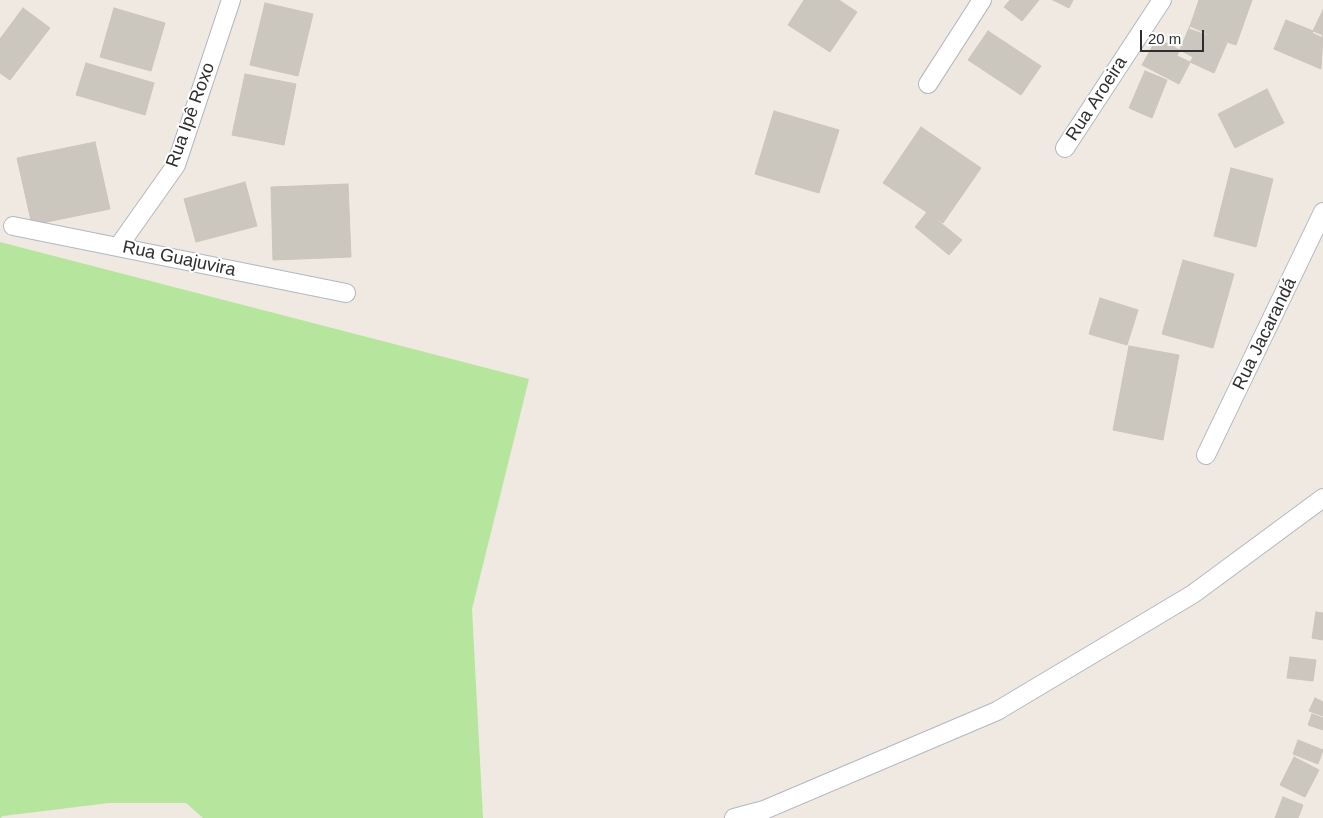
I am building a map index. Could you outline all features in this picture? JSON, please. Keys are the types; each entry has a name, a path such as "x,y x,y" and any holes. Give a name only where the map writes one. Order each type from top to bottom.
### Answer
{"street":[{"name":"Rua Ipê Roxo","path":"118,247 176,165 231,0"},
{"path":"928,84 982,0"},
{"name":"Rua Aroeira","path":"1065,148 1162,0"},
{"name":"Rua Jacarandá","path":"1206,455 1323,212"},
{"name":"Rua Guajuvira","path":"13,226 346,293"},
{"path":"734,818 764,810 997,710 1193,594 1323,498"}],"green space":[{"path":"0,242 529,379 472,609 483,818 203,818 186,803 109,803 3,816 0,818"}],"building":[{"path":"804,0 839,0 857,12 830,52 788,25"},
{"path":"1010,0 1039,0 1022,21 1004,7"},
{"path":"1053,0 1073,0 1069,8"},
{"path":"1199,0 1252,0 1236,45 1189,29"},
{"path":"265,3 313,14 298,76 250,65"},
{"path":"23,8 50,28 10,80 0,73 0,39"},
{"path":"114,8 165,23 151,71 100,57"},
{"path":"1323,10 1323,38 1312,33"},
{"path":"1286,20 1323,35 1321,69 1274,49"},
{"path":"1190,26 1227,43 1214,73 1177,56"},
{"path":"988,31 1041,66 1021,95 968,60"},
{"path":"1157,38 1193,57 1179,84 1142,65"},
{"path":"86,63 154,83 145,115 76,95"},
{"path":"1145,71 1167,80 1152,118 1129,108"},
{"path":"245,74 296,84 284,145 232,135"},
{"path":"1267,89 1284,123 1235,148 1218,114"},
{"path":"774,111 839,130 819,193 755,174"},
{"path":"921,127 981,168 943,223 883,183"},
{"path":"95,142 110,209 32,225 17,158"},
{"path":"1231,168 1273,179 1256,247 1214,236"},
{"path":"245,182 257,226 196,242 184,199"},
{"path":"348,184 351,257 273,260 271,187"},
{"path":"927,212 962,240 949,255 915,227"},
{"path":"1183,260 1234,274 1213,348 1162,334"},
{"path":"1100,298 1138,310 1127,345 1089,334"},
{"path":"1129,346 1179,355 1163,440 1113,430"},
{"path":"1316,612 1323,613 1323,640 1312,638"},
{"path":"1290,657 1316,660 1313,681 1287,678"},
{"path":"1315,698 1323,702 1323,716 1309,711"},
{"path":"1312,714 1323,718 1323,730 1308,725"},
{"path":"1298,740 1323,750 1318,764 1293,754"},
{"path":"1294,757 1319,770 1305,797 1280,785"},
{"path":"1283,797 1303,805 1298,818 1275,818"}]}
